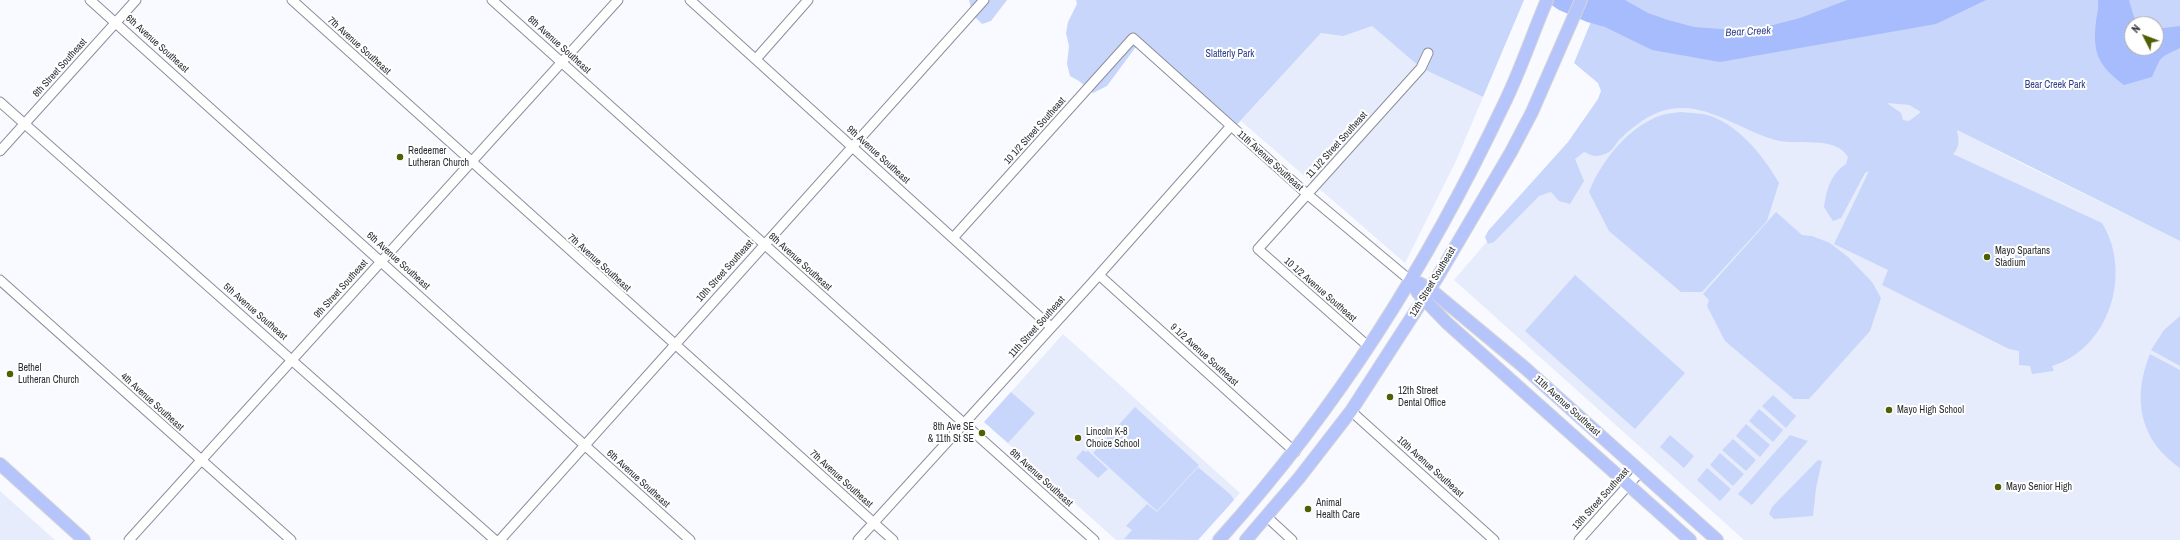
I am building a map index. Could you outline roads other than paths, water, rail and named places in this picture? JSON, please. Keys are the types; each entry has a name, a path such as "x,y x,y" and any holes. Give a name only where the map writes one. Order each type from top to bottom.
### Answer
{"main road":[{"name":"12th Street Southeast","path":"1219,540 1295,452 1332,402 1411,281 1466,180 1503,106 1547,0"},
{"name":"12th Street Southeast","path":"1246,540 1267,517 1351,411 1427,294 1511,152 1535,105 1581,0"},
{"name":"11th Avenue Southeast","path":"1411,281 1525,368 1717,540"},
{"name":"11th Avenue Southeast","path":"1427,294 1447,323 1690,540"},
{"path":"0,464 84,540"}],"street":[{"name":"6th Avenue Southeast","path":"90,0 382,261 690,540"},
{"name":"8th Street Southeast","path":"0,152 136,0"},
{"name":"7th Avenue Southeast","path":"292,0 674,345 894,540"},
{"name":"8th Avenue Southeast","path":"492,0 1094,540"},
{"name":"9th Street Southeast","path":"129,540 618,0"},
{"name":"9th Avenue Southeast","path":"690,0 1051,327"},
{"path":"756,59 808,0"},
{"name":"10th Street Southeast","path":"500,540 984,0"},
{"name":"11th Avenue Southeast","path":"1133,38 1308,194 1411,281"},
{"name":"10 1/2 Street Southeast","path":"953,238 1133,38"},
{"name":"11 1/2 Street Southeast","path":"1258,249 1421,68 1428,53"},
{"name":"5th Avenue Southeast","path":"0,102 495,540"},
{"name":"11th Street Southeast","path":"858,540 1099,275 1231,126"},
{"name":"10 1/2 Avenue Southeast","path":"1258,249 1369,347"},
{"name":"9 1/2 Avenue Southeast","path":"1099,275 1295,452"},
{"name":"4th Avenue Southeast","path":"0,280 291,540"},
{"name":"10th Avenue Southeast","path":"1351,411 1494,540"},
{"name":"13th Street Southeast","path":"1579,540 1640,472"},
{"path":"1267,517 1292,540"}],"water":[{"name":"Bear Creek","path":"1544,0 1625,0 1648,13 1694,27 1746,29 1773,25 1800,18 1847,0 1986,0 1936,24 1720,62 1652,50 1605,27 1587,22 1559,10"},
{"path":"2098,0 2129,0 2134,16 2124,16 2124,56 2164,56 2157,65 2152,77 2124,85 2103,65 2099,58 2095,42"},
{"path":"2180,26 2180,48 2164,56 2164,28"}],"place":[{"name":"Redeemer Lutheran Church","path":"400,157"},
{"name":"Mayo Spartans Stadium","path":"1987,257"},
{"name":"Bethel Lutheran Church","path":"10,374"},
{"name":"12th Street Dental Office","path":"1390,397"},
{"name":"Mayo High School","path":"1889,410"},
{"name":"8th Ave SE & 11th St SE","path":"982,433"},
{"name":"Lincoln K-8 Choice School","path":"1078,438"},
{"name":"Mayo Senior High","path":"1998,487"},
{"name":"Animal Health Care","path":"1308,509"}],"park label":[{"name":"Slatterly Park","path":"1230,54"},
{"name":"Bear Creek Park","path":"2055,85"}]}
